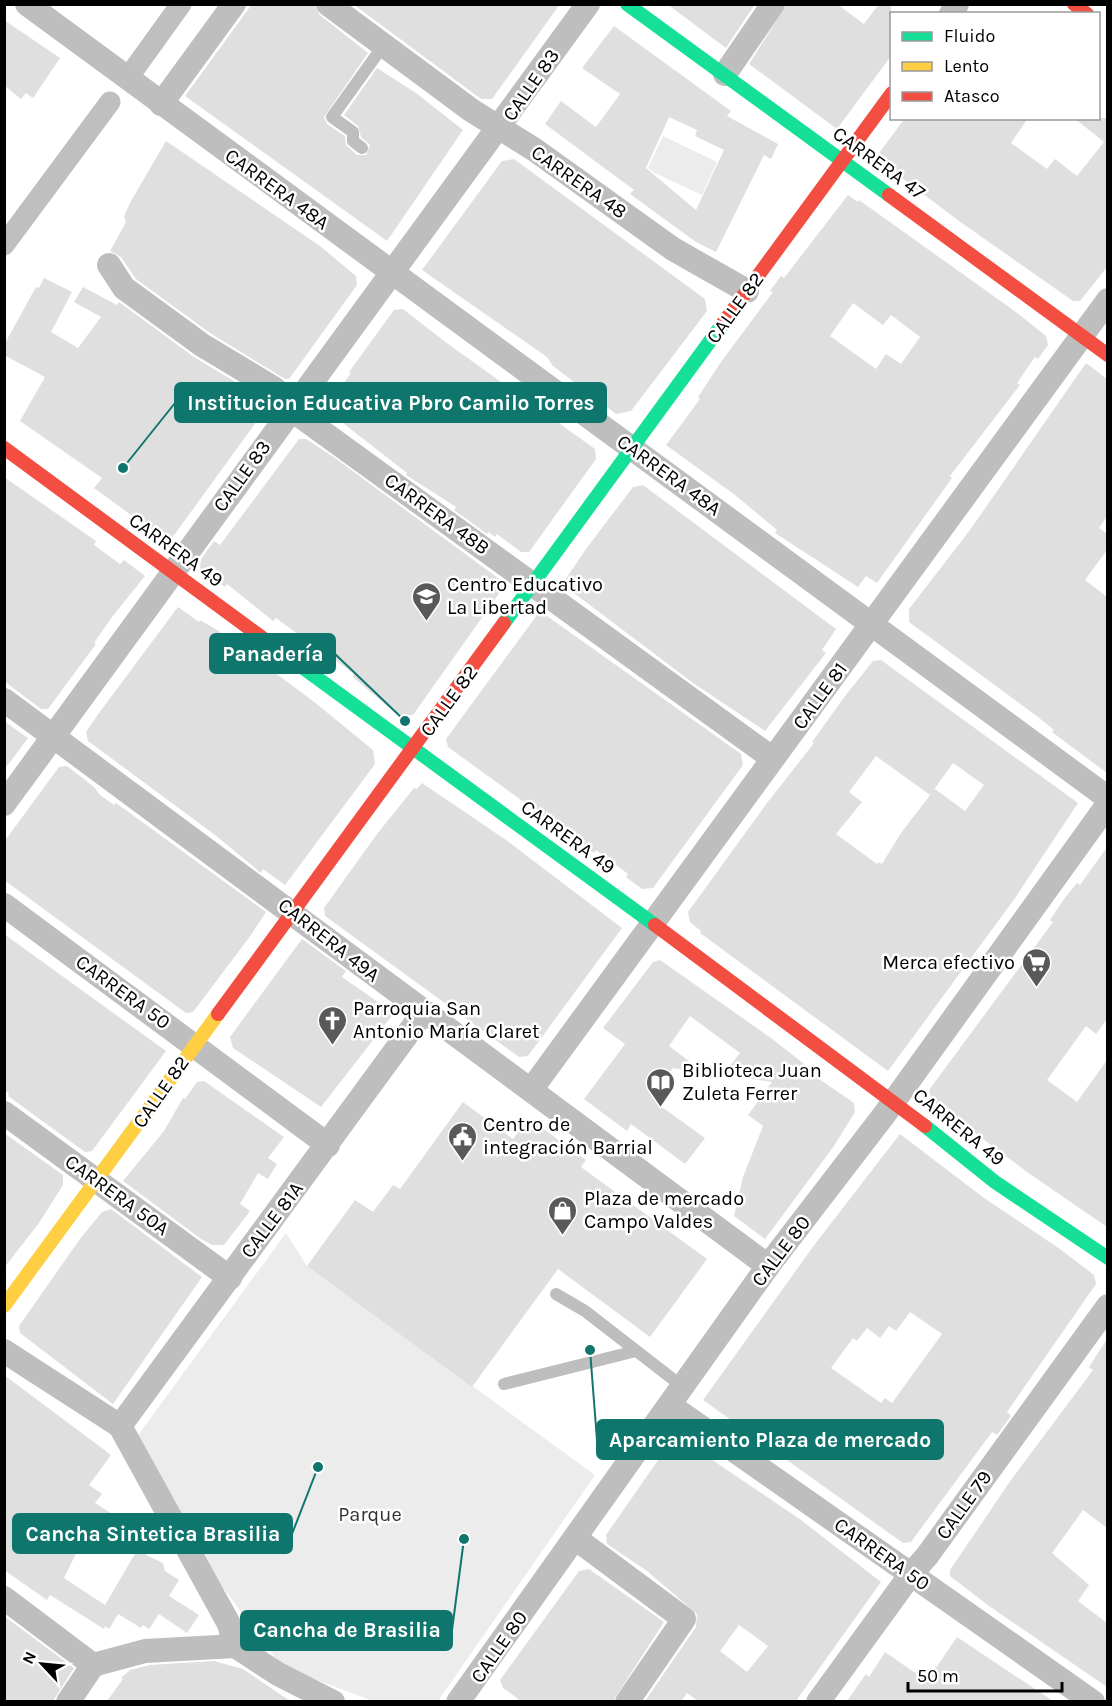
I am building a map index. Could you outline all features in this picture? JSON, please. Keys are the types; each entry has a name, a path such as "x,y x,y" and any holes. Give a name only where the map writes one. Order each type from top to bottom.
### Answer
{"street":[{"name":"CARRERA 48A","path":"27,4 1107,798"},
{"path":"161,104 234,4"},
{"name":"CARRERA 48","path":"327,4 471,110 535,150 673,249 747,291"},
{"name":"CALLE 83","path":"4,804 500,128 588,4"},
{"name":"CARRERA 47","path":"627,4 1107,355"},
{"path":"725,74 773,4"},
{"name":"CALLE 82","path":"4,1306 98,1182 194,1044 414,749 890,94"},
{"name":"CARRERA 48B","path":"109,265 124,288 202,345 275,389 292,410 772,758"},
{"name":"CALLE 81","path":"531,1090 772,758 787,742 1107,300"},
{"name":"CARRERA 49","path":"4,448 894,1101 995,1182 1107,1258"},
{"name":"CARRERA 49A","path":"4,700 294,912 423,1013 768,1266"},
{"name":"CALLE 80","path":"467,1699 575,1538 768,1266 894,1101 1107,804"},
{"name":"CARRERA 50","path":"4,905 328,1145"},
{"name":"CALLE 81A","path":"120,1426 423,1013"},
{"name":"CARRERA 50A","path":"4,1113 230,1278"},
{"name":"CALLE 79","path":"818,1701 911,1574 927,1556 1107,1306"},
{"path":"4,1351 120,1426 229,1624 235,1646"},
{"name":"CARRERA 50","path":"677,1396 911,1574 1093,1701"},
{"path":"575,1538 684,1619 627,1701"},
{"path":"4,1598 93,1665"},
{"path":"68,1701 93,1665 145,1651 235,1646 278,1674 333,1701"}],"lane":[{"path":"362,148 353,141 353,132 332,117 383,46"},
{"path":"556,1294 585,1311 636,1351 677,1396"},
{"path":"504,1384 636,1351"}],"green space":[{"path":"663,136 717,162 702,195 648,168"},
{"name":"Parque","path":"286,1233 307,1266 595,1475 438,1701 373,1701 282,1667 189,1542 133,1442"}],"building":[{"path":"252,4 314,4 320,15 368,53 324,117 327,124 345,136 346,145 357,155 366,155 370,145 361,137 358,126 344,115 377,68 416,93 463,130 387,241 185,96"},
{"path":"353,4 560,4 492,99 481,99"},
{"path":"667,4 755,4 726,48"},
{"path":"787,4 837,4 864,24 879,4 891,4 890,57 837,129 749,64"},
{"path":"4,20 60,58 33,98 26,93 21,99 4,85"},
{"path":"614,26 731,111 727,116 778,144 771,159 764,155 716,252 696,242 630,194 634,190 545,124 561,101 596,127 620,94 582,68","holes":["669,117 697,130 695,136 724,150 696,210 646,168"]},
{"path":"1107,118 1107,267 1080,301 1073,301 959,221 894,172 896,170 877,156 904,120 1027,120 1011,143 1047,169 1055,159 1077,176 1104,142 1076,120"},
{"path":"166,141 320,246 356,276 357,285 289,379 285,379 210,333 136,279 121,257 110,251 126,222 124,216 131,201"},
{"path":"514,159 705,299 707,311 631,411 616,414 553,366 547,357 422,270 502,161"},
{"path":"848,195 858,202 859,200 1046,336 1048,345 1038,359 1035,357 1017,383 1020,385 950,476 952,478 877,583 866,576 858,587 775,533 777,530 735,495 666,445 700,399 698,397 721,362 773,292 770,291 781,276 784,278","holes":["853,303 883,325 891,315 920,337 901,364 886,354 876,369 830,336"]},
{"path":"44,278 72,292 51,332 78,348 101,317 74,302 83,287 117,305 119,302 194,357 257,395 262,414 172,538 164,539 94,488 102,478 20,421 45,377 4,355 4,345 36,287 39,288"},
{"path":"403,309 595,449 596,459 529,552 521,552 497,534 495,537 488,532 487,534 454,510 456,507 406,475 407,473 330,413 328,404 351,373 349,372 394,310"},
{"path":"1086,363 1107,379 1107,516 1099,528 1107,534 1107,550 1085,580 1107,597 1107,773 1052,732 1054,730 1038,717 909,622 909,609 970,530"},
{"path":"299,439 306,439 335,458 502,581 503,588 413,715 402,716 330,656 317,654 314,646 276,618 273,621 227,584 225,587 200,569 201,559 214,541 220,545"},
{"path":"4,477 96,541 94,545 120,564 124,560 145,576 112,617 94,643 96,644 48,709 41,709 4,681"},
{"path":"643,485 836,629 822,650 826,653 765,731 693,683 566,587 565,580 586,549 633,487"},
{"path":"178,607 199,622 200,620 217,630 313,701 373,750 375,764 285,885 263,869 261,873 215,835 88,741 86,732"},
{"path":"540,611 741,754 743,765 653,888 642,889 626,877 628,874 596,850 594,853 448,747 446,739"},
{"path":"881,660 1078,803 1013,901 888,1071 700,933 701,931 690,922 688,912 873,661","holes":["876,756 930,795 901,833 882,864 879,862 877,864 836,834 862,802 849,792","953,763 984,785 965,811 935,789 933,791"]},
{"path":"4,721 28,738 4,770"},
{"path":"67,766 94,787 100,795 114,805 116,803 266,912 193,1012 186,1013 4,880 4,842 59,767"},
{"path":"422,783 506,840 622,928 528,1056 519,1057 325,916 324,908 377,834 414,788 417,789"},
{"path":"1107,847 1107,1019 1096,1034 1086,1026 1047,1080 1077,1102 1107,1060 1107,1227 1027,1172 932,1101 929,1090 1053,922 1050,920 1064,899 1077,883 1080,885"},
{"path":"4,934 166,1051 92,1151 85,1152 8,1096 9,1093 4,1090"},
{"path":"302,939 346,971 342,977 394,1013 321,1107 233,1048 230,1037"},
{"path":"660,960 771,1038 808,1067 806,1070 854,1103 855,1112 834,1146 765,1239 734,1216 743,1177 763,1126 748,1115 772,1082 723,1075 740,1053 690,1016 669,1046 705,1073 673,1068 656,1090 665,1096 659,1105 705,1138 685,1164 631,1124 627,1131 584,1099 625,1044 603,1028 653,962"},
{"path":"204,1081 284,1137 268,1158 277,1164 268,1179 258,1173 240,1204 250,1211 224,1245 212,1245 201,1239 123,1181 164,1131 183,1098 185,1099 197,1082"},
{"name":"Plaza de mercado Campo Valdes","path":"463,1102 513,1139 525,1124 530,1128 534,1122 586,1160 581,1167 707,1259 650,1337 558,1269 472,1387 307,1266 355,1200 373,1212 393,1185 400,1189"},
{"path":"4,1133 63,1175 63,1185 39,1223 4,1268"},
{"path":"900,1134 984,1198 1060,1249 1094,1275 1096,1284 1007,1412 1011,1416 997,1435 992,1432 911,1542 903,1543 703,1400 815,1244","holes":["910,1312 942,1334 892,1403 885,1398 881,1403 831,1368 853,1338 857,1341 867,1328 880,1338 889,1326 896,1331"]},
{"path":"111,1209 202,1277 113,1404 20,1333 19,1326 80,1239 102,1212"},
{"path":"1107,1339 1107,1528 1083,1510 1052,1553 1089,1585 1078,1601 1107,1623 1107,1687 989,1606 950,1576 950,1570 1011,1480 1093,1370 1089,1367"},
{"path":"4,1375 111,1455 89,1485 102,1494 95,1503 128,1524 139,1524 140,1532 155,1541 146,1555 163,1563 165,1571 179,1580 169,1596 199,1615 187,1633 159,1614 149,1629 143,1625 141,1628 118,1614 109,1629 105,1626 104,1629 50,1595 47,1600 4,1570","holes":["91,1523 136,1552 105,1605 64,1578"]},
{"path":"680,1438 801,1520 881,1582 796,1701 698,1701 687,1693 681,1701 645,1701 696,1627 697,1614 647,1571 607,1544 606,1535 672,1440","holes":["739,1625 768,1646 747,1672 720,1651"]},
{"path":"589,1569 664,1622 613,1701 521,1701 503,1688 500,1680 579,1571"},
{"path":"4,1616 74,1668 53,1701 4,1701"},
{"path":"957,1637 1053,1701 847,1701 866,1674 869,1677 885,1652 927,1681"},
{"path":"214,1661 243,1669 290,1701 107,1701 123,1679 121,1678 130,1670 150,1665"}],"waterway":[{"path":"130,75 181,4"},
{"path":"4,245 110,102"}],"traffic: fast":[{"path":"627,4 889,195"},
{"path":"504,623 724,322"},
{"path":"287,656 655,925"},
{"path":"925,1126 995,1182 1108,1258"}],"traffic: slow":[{"path":"4,1306 218,1014"}],"traffic: jam":[{"path":"1074,4 1084,12"},
{"path":"724,322 890,96"},
{"path":"889,195 1108,355"},
{"path":"4,448 287,656"},
{"path":"218,1014 504,623"},
{"path":"655,925 925,1126"}],"place":[{"name":"Institucion Educativa Pbro Camilo Torres","path":"123,468"},
{"name":"Centro Educativo La Libertad","path":"426,622"},
{"name":"Panadería","path":"405,721"},
{"name":"Merca efectivo","path":"1036,988"},
{"name":"Parroquia San Antonio María Claret","path":"332,1046"},
{"name":"Biblioteca Juan Zuleta Ferrer","path":"661,1108"},
{"name":"Centro de integración Barrial","path":"462,1162"},
{"name":"Plaza de mercado Campo Valdes","path":"563,1236"},
{"name":"Aparcamiento Plaza de mercado","path":"590,1350"},
{"name":"Cancha Sintetica Brasilia","path":"318,1467"},
{"name":"Cancha de Brasilia","path":"464,1539"}]}
